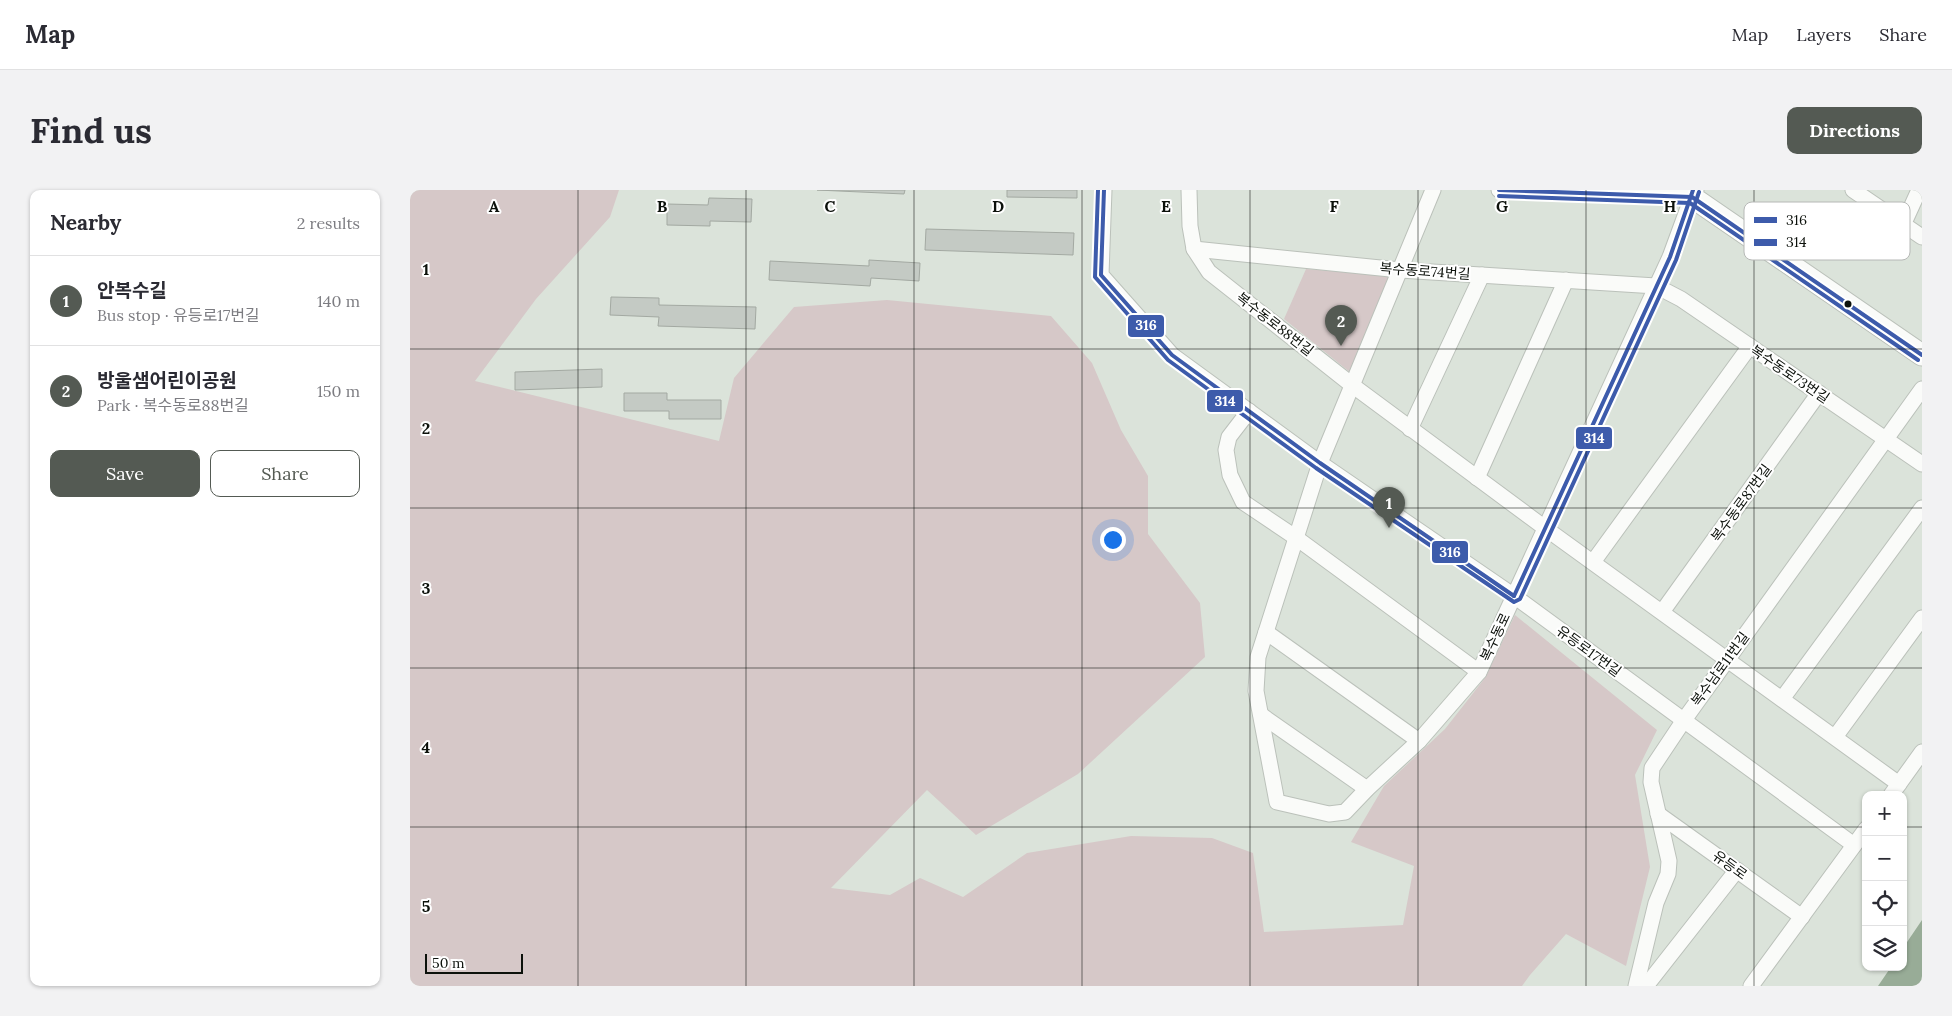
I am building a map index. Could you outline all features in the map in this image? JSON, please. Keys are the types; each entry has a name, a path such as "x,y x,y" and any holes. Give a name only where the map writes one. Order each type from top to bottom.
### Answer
{"main road":[{"path":"1693,193 1744,229"},
{"path":"1788,260 1922,355"}],"street":[{"name":"유등로17번길","path":"1104,190 1101,275 1172,355 1320,463 1514,596 1854,845"},
{"name":"복수동로88번길","path":"1189,190 1190,226 1194,249 1209,272 1352,386 1545,528"},
{"path":"1320,463 1434,190"},
{"path":"1498,190 1693,193"},
{"path":"1853,190 1871,202"},
{"path":"1910,210 1919,190"},
{"name":"복수동로","path":"1320,463 1258,657 1256,691 1277,802 1329,814 1345,812 1367,788 1419,741 1479,672 1670,257 1693,193"},
{"path":"1910,228 1922,237"},
{"name":"복수동로74번길","path":"1194,249 1400,270 1656,286"},
{"path":"1410,428 1482,275"},
{"path":"1477,478 1566,280"},
{"name":"복수동로73번길","path":"1656,286 1681,299 1922,464"},
{"path":"1593,562 1750,346"},
{"name":"복수남로11번길","path":"1636,986 1656,903 1668,874 1669,861 1651,782 1652,768 1684,720 1922,389"},
{"name":"복수동로87번길","path":"1662,612 1819,393"},
{"name":"복수동로","path":"1248,411 1229,437 1226,450 1230,476 1242,502 1295,537 1479,672"},
{"path":"1782,698 1922,508"},
{"path":"1545,528 1836,738 1895,789 1922,752"},
{"path":"1836,738 1922,618"},
{"path":"1266,632 1419,741"},
{"path":"1261,715 1367,788"},
{"name":"유등로","path":"1658,814 1802,917"},
{"path":"1751,986 1862,834"},
{"path":"1646,986 1738,870"}],"shaded area":[{"path":"410,190 619,190 610,217 536,299 475,381 719,441 734,378 794,307 887,300 1051,316 1092,363 1121,430 1148,476 1148,534 1200,603 1205,657 1078,774 976,835 927,790 831,888 890,895 920,878 963,897 1027,853 1131,836 1212,838 1253,853 1264,932 1403,925 1414,866 1351,842 1384,786 1445,729 1485,678 1515,615 1657,730 1635,775 1650,867 1626,966 1566,934 1522,986 410,986"},
{"path":"1306,269 1398,276 1351,373 1284,319"},
{"path":"1922,920 1922,986 1878,986 1888,971 1907,971 1907,942"}],"building":[{"path":"817,190 905,190 904,194"},
{"path":"1007,190 1077,190 1077,198 1007,197"},
{"path":"709,198 752,199 751,222 710,221 710,226 667,225 667,204 708,205"},
{"path":"926,229 1074,233 1073,255 925,250"},
{"path":"869,260 920,263 919,281 871,278 870,286 769,280 770,261 869,266"},
{"path":"611,297 659,298 659,305 756,307 755,329 658,326 659,317 610,315"},
{"path":"602,369 602,387 515,390 515,372"},
{"path":"624,393 667,393 667,400 721,400 721,419 669,419 669,411 624,411"}],"transit line":[{"name":"314","path":"1098,190 1095,277 1168,360 1316,468 1514,602 1520,599 1676,260 1699,192"},
{"name":"316","path":"1104,190 1101,275 1172,355 1320,463 1514,596"},
{"name":"316","path":"1499,190 1692,197 1744,233"},
{"name":"316","path":"1514,596 1670,257 1693,190"},
{"name":"314","path":"1499,196 1690,203 1744,240"},
{"name":"314","path":"1773,260 1918,360"},
{"name":"316","path":"1784,260 1922,355"}],"place":[{"name":"방울샘어린이공원","path":"1341,346"},
{"name":"안복수길","path":"1389,528"}]}
